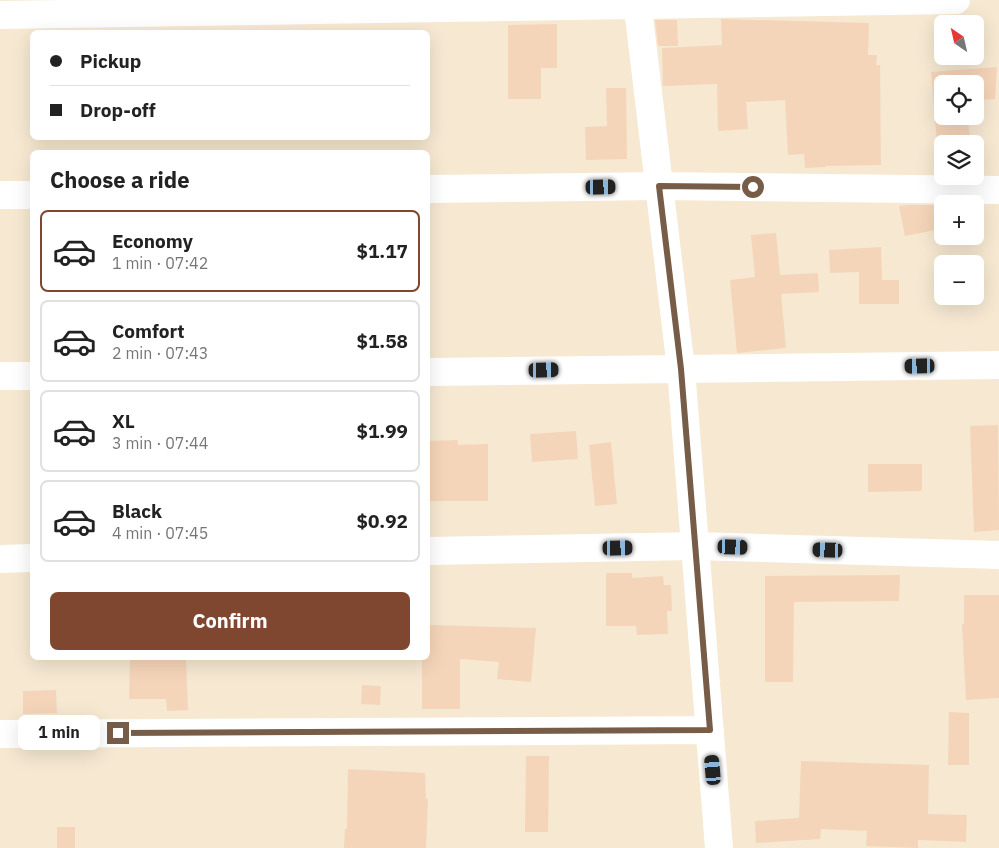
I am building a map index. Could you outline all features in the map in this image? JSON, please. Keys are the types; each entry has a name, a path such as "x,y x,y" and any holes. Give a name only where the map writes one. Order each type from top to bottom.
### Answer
{"street":[{"path":"0,15 637,2 956,0"},
{"path":"637,2 681,369 719,848"},
{"path":"430,189 659,186 999,190"},
{"path":"0,195 30,194"},
{"path":"430,372 999,365"},
{"path":"0,376 30,376"},
{"path":"430,551 695,546 999,556"},
{"path":"0,559 30,558"},
{"path":"0,734 710,730"}],"shaded area":[{"path":"0,0 999,0 999,848 0,848"}],"building":[{"path":"721,19 869,23 868,55 877,55 876,65 880,65 881,165 805,168 804,154 788,155 785,100 746,102 748,129 718,131 717,84 663,86 662,48 722,45"},
{"path":"655,20 677,20 678,46 658,46"},
{"path":"557,24 557,68 541,68 541,99 508,99 508,25"},
{"path":"997,67 995,99 984,100 984,75 934,75 934,108 931,72"},
{"path":"606,88 626,88 627,159 586,160 585,127 607,126"},
{"path":"935,125 968,125 970,135 936,135"},
{"path":"934,205 934,230 905,236 899,206"},
{"path":"776,233 780,275 818,273 819,292 781,294 786,348 737,353 730,280 755,277 751,235"},
{"path":"881,247 882,280 899,280 899,304 859,304 859,272 830,273 829,250"},
{"path":"998,425 999,530 974,532 970,426"},
{"path":"576,431 578,459 532,462 530,434"},
{"path":"458,440 458,445 488,444 488,501 430,501 430,441"},
{"path":"611,442 617,504 595,506 589,445"},
{"path":"868,464 922,464 922,491 868,492"},
{"path":"606,573 632,573 632,578 663,576 664,585 671,585 672,611 667,611 668,634 637,635 636,626 606,626"},
{"path":"900,575 899,601 794,602 793,682 765,682 765,576"},
{"path":"964,595 999,595 999,698 966,700 962,624 964,624"},
{"path":"430,625 536,628 531,682 497,679 499,662 460,659 460,709 422,709 422,660 430,660"},
{"path":"130,660 186,660 188,710 167,711 166,699 129,699"},
{"path":"362,685 381,686 380,705 361,704"},
{"path":"56,690 57,713 23,714 23,691"},
{"path":"949,712 969,713 969,765 948,765"},
{"path":"526,756 549,756 548,832 525,832"},
{"path":"801,761 929,765 928,814 967,815 966,842 918,840 918,848 866,846 867,831 821,829 820,839 756,843 755,821 799,818"},
{"path":"348,769 425,773 426,799 428,799 426,848 344,848 345,829 347,829"},
{"path":"57,827 75,827 75,848 57,848"}],"route":[{"path":"118,733 710,730 681,369 659,186 753,187"}]}
